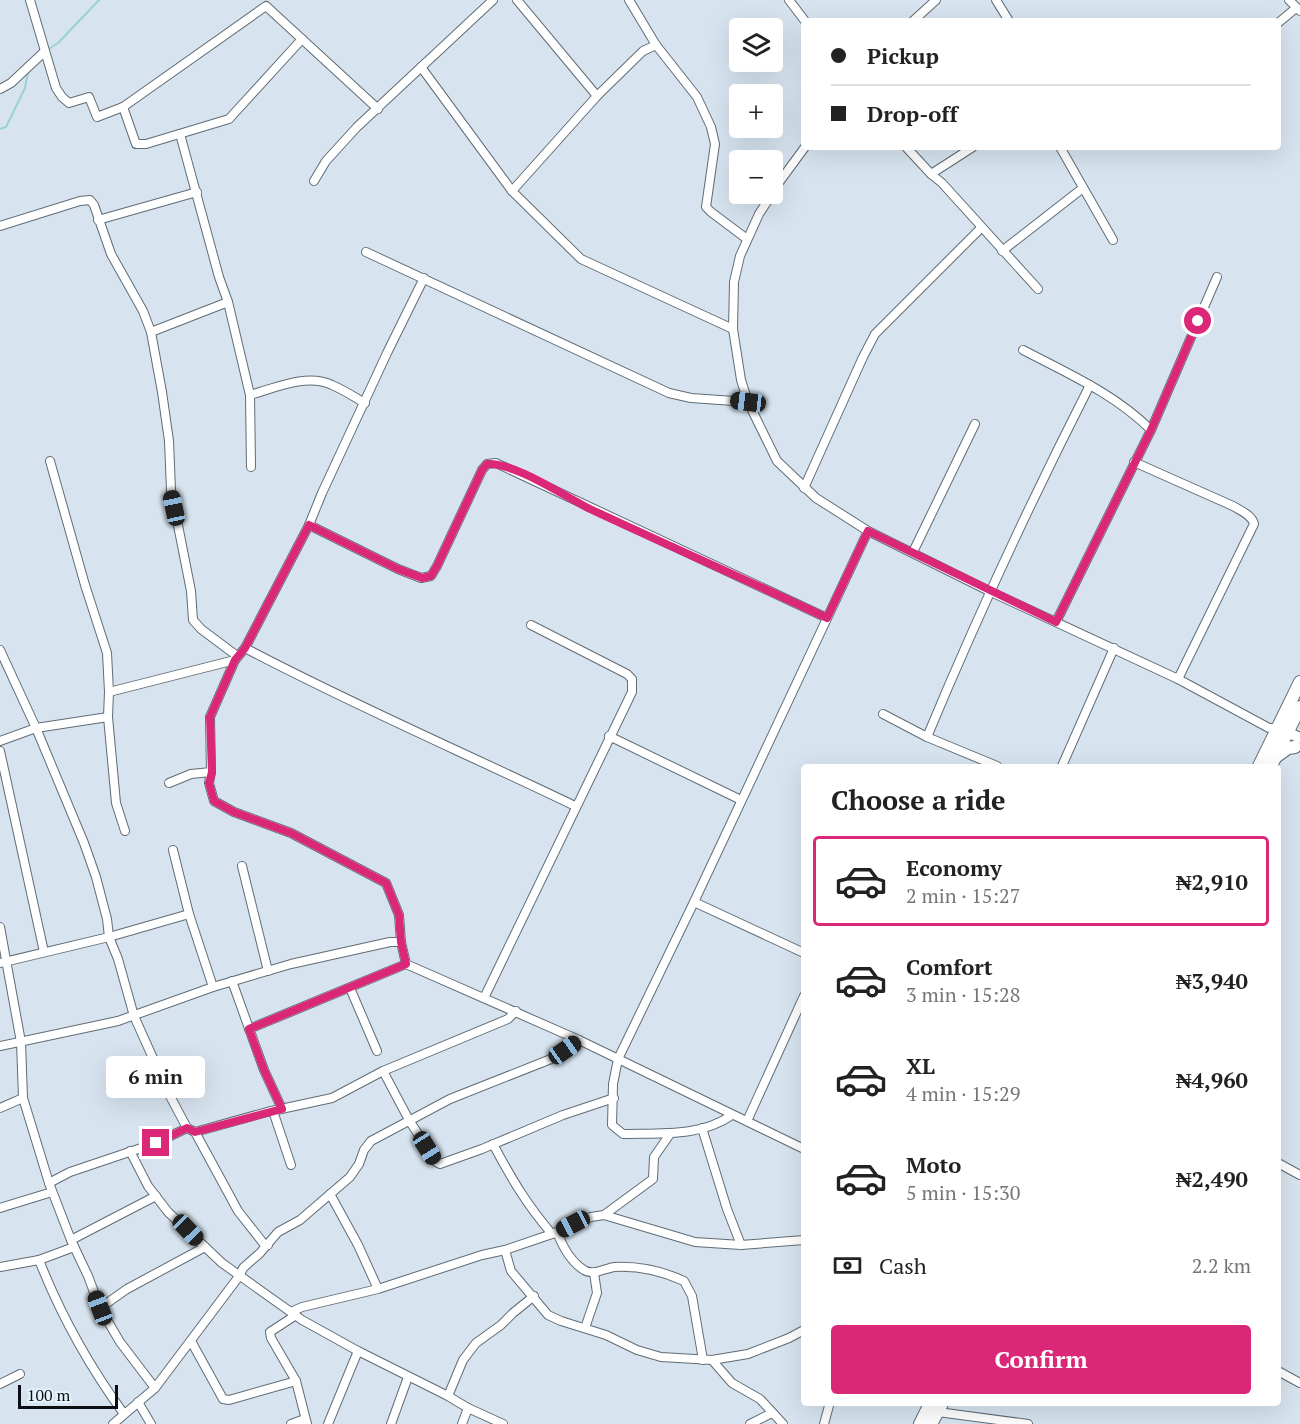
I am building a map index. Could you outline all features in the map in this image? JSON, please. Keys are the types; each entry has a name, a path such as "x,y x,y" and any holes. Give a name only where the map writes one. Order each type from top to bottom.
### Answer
{"main road":[{"path":"1272,764 1287,737 1300,682"},
{"path":"1261,764 1296,728 1298,710"},
{"path":"920,1424 937,1406"},
{"path":"931,1424 937,1406"}],"street":[{"path":"30,0 56,88 69,103 89,97 97,117 123,107 266,6 378,110"},
{"path":"314,181 326,161 357,127 378,110 493,0"},
{"path":"517,0 597,96"},
{"path":"629,0 656,45 697,98 711,128 715,144 706,207 747,239"},
{"path":"789,0 803,18"},
{"path":"916,18 936,0"},
{"path":"996,0 1007,18"},
{"path":"1281,21 1298,10 1289,0"},
{"path":"123,107 136,144 146,144 229,118 302,39"},
{"path":"512,191 597,96 643,51 656,45"},
{"path":"0,88 11,83 44,52"},
{"path":"421,67 512,191 581,259 733,328"},
{"path":"180,134 228,302 250,396 251,467"},
{"path":"783,178 803,150"},
{"path":"909,150 942,183 1038,289"},
{"path":"931,174 968,150"},
{"path":"1062,150 1113,240"},
{"path":"1002,251 1083,188"},
{"path":"98,220 197,192"},
{"path":"0,226 80,201 90,200 94,205 111,254 143,311 151,332 168,431 171,490 191,591 193,620 236,658"},
{"path":"766,204 740,256 734,282 733,328 741,380 748,402 777,461 816,498 868,531 989,591 1178,679 1287,737"},
{"path":"804,488 875,334 981,228"},
{"path":"366,252 669,393 691,398 748,402"},
{"path":"406,964 401,942 399,915 386,883 291,833 234,812 214,801 209,783 212,772 210,717 236,658 245,648 309,525 387,353 424,278"},
{"path":"1056,622 1151,430 1217,278"},
{"path":"151,332 228,302"},
{"path":"1023,350 1090,385 1137,417 1151,430"},
{"path":"250,396 290,383 313,381 331,384 365,404"},
{"path":"927,737 989,591 1090,385"},
{"path":"913,552 975,424"},
{"path":"50,461 107,653 108,717 116,804 125,831"},
{"path":"1134,462 1233,506 1253,520 1254,524 1178,679"},
{"path":"309,525 398,569 422,578 431,576 482,470 487,464 496,463 827,618"},
{"path":"732,1115 719,1124 670,1134 623,1134 612,1125 613,1084 618,1059 868,531"},
{"path":"484,998 533,900 609,735 632,692 632,679 627,674 531,624"},
{"path":"245,648 305,680 575,806"},
{"path":"1063,764 1114,648"},
{"path":"0,650 3,663 36,728 84,843 96,877 107,919 109,937 118,959 134,1016 170,1096 238,1211 264,1244 268,1245"},
{"path":"109,692 236,658"},
{"path":"883,714 927,737 992,764"},
{"path":"0,741 36,728 108,717"},
{"path":"609,735 741,800"},
{"path":"0,751 44,952"},
{"path":"169,783 191,774 212,772"},
{"path":"172,849 189,914 213,987"},
{"path":"242,866 268,971"},
{"path":"694,902 801,952"},
{"path":"3,962 109,937 189,914"},
{"path":"0,927 3,962 21,1042 23,1098 50,1188 100,1308 120,1342 155,1388"},
{"path":"0,1046 134,1016 213,987 268,971 353,950 390,942 401,942"},
{"path":"249,1029 406,964 579,1040 801,1148"},
{"path":"232,981 278,1110 291,1165"},
{"path":"350,988 376,1051"},
{"path":"747,1121 801,1003"},
{"path":"0,1208 50,1188 70,1172 191,1130 332,1098 383,1071 490,1028 508,1019 516,1011"},
{"path":"113,1424 155,1388 243,1268 268,1245 278,1232 300,1220 350,1177 371,1141 450,1099 551,1059 579,1040"},
{"path":"383,1071 409,1120 436,1162 440,1164 563,1115 614,1098"},
{"path":"0,1108 23,1098"},
{"path":"702,1128 727,1209 741,1245"},
{"path":"291,1424 306,1421 296,1381 271,1338 270,1332 293,1313 302,1307 378,1289 482,1255 505,1250 555,1233 582,1220 604,1215 653,1179 654,1157 670,1134"},
{"path":"493,1144 510,1178 536,1216 555,1233 563,1247 584,1271 594,1273 614,1267 640,1268 684,1281 692,1296 703,1360"},
{"path":"130,1151 168,1212 222,1263 293,1313 358,1351 502,1424"},
{"path":"1281,1165 1300,1175"},
{"path":"330,1194 358,1245 378,1289"},
{"path":"0,1267 39,1260 156,1196"},
{"path":"604,1215 694,1242 741,1245 801,1240"},
{"path":"100,1308 137,1283 205,1247"},
{"path":"505,1250 511,1271 548,1314 637,1350 661,1357 712,1360 763,1350 801,1331"},
{"path":"39,1260 64,1321 94,1371 124,1414"},
{"path":"585,1328 597,1293 594,1273"},
{"path":"448,1396 464,1360 476,1343 534,1296"},
{"path":"191,1341 223,1398 229,1400 296,1381"},
{"path":"328,1424 358,1351"},
{"path":"712,1360 732,1383 760,1399 783,1424"},
{"path":"1281,1373 1300,1383"},
{"path":"0,1384 20,1374"},
{"path":"391,1424 408,1377"},
{"path":"138,1402 150,1424"},
{"path":"825,1424 829,1406"},
{"path":"937,1406 1028,1424"},
{"path":"462,1424 468,1408"},
{"path":"750,1424 772,1413"}],"waterway":[{"path":"47,50 58,43 99,0"},
{"path":"0,129 6,127 25,88 28,72"}],"route":[{"path":"156,1143 187,1128 195,1132 282,1109 249,1029 406,964 401,942 399,915 386,883 291,833 234,812 214,801 209,783 212,772 210,717 237,656 245,648 309,525 398,569 422,578 431,576 482,470 487,464 496,463 827,618 868,531 1056,622 1151,430 1198,321"}]}
